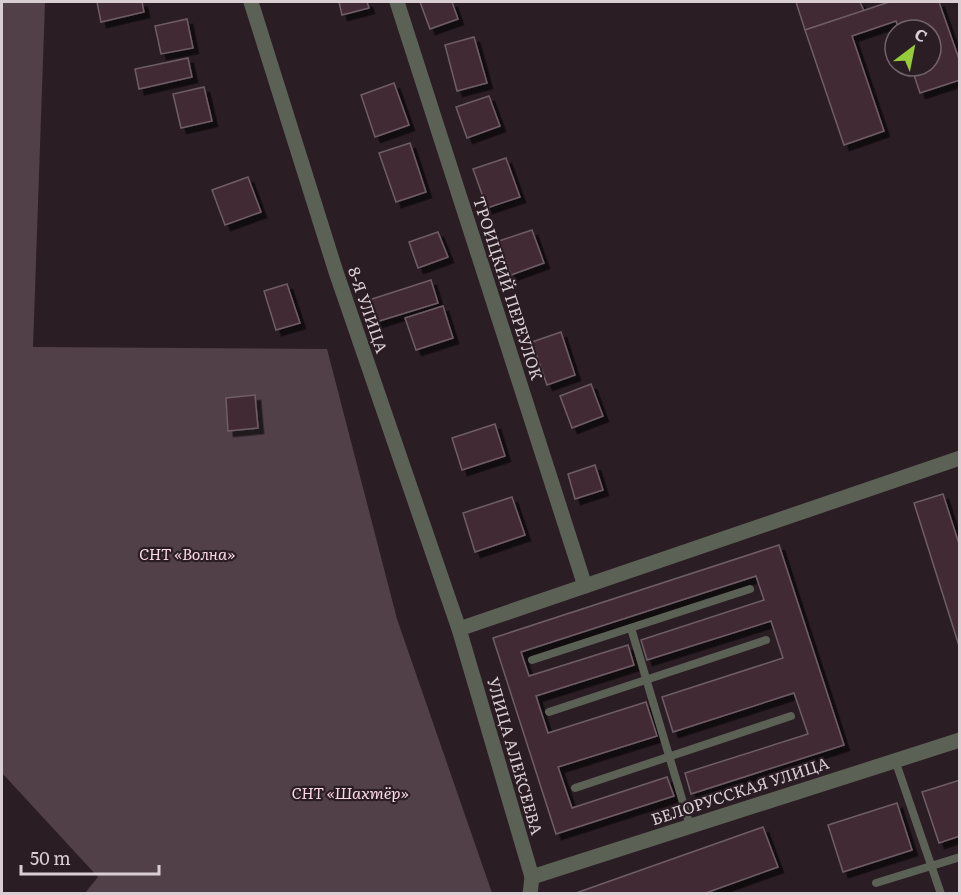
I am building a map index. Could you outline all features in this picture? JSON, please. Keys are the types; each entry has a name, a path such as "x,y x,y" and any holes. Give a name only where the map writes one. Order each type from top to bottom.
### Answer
{"street":[{"name":"8-Я УЛИЦА","path":"251,2 336,272 459,629"},
{"name":"ТРОИЦКИЙ ПЕРЕУЛОК","path":"397,2 585,586"},
{"path":"459,629 960,458"},
{"name":"УЛИЦА АЛЕКСЕЕВА","path":"459,629 532,877 530,894"},
{"name":"БЕЛОРУССКАЯ УЛИЦА","path":"532,877 960,740"}],"lane":[{"path":"532,660 750,589"},
{"path":"631,628 690,826"},
{"path":"549,712 766,640"},
{"path":"576,788 791,716"},
{"path":"895,760 941,894"},
{"path":"876,883 960,857"}],"green space":[{"name":"СНТ «Волна»","path":"2,2 45,2 33,347 327,349 397,619 492,893 85,893 98,877 2,773"}],"building":[{"path":"97,2 142,2 144,12 101,22"},
{"path":"339,2 367,2 369,8 342,15"},
{"path":"420,2 452,2 458,19 430,29"},
{"path":"796,2 860,2 864,11 805,30"},
{"path":"889,2 939,2 960,62 960,80 920,93 915,78 943,78 943,18 883,18 883,25 852,36 884,131 844,145 805,30"},
{"path":"187,19 193,48 161,54 155,26"},
{"path":"474,37 487,83 457,91 445,45"},
{"path":"188,58 192,77 139,89 135,69"},
{"path":"394,83 409,125 375,137 361,95"},
{"path":"204,87 212,121 181,128 173,94"},
{"path":"489,96 500,126 467,138 456,107"},
{"path":"410,143 426,192 396,202 379,153"},
{"path":"506,158 520,197 487,208 473,169"},
{"path":"248,177 261,212 225,225 212,190"},
{"path":"532,230 544,263 511,275 499,241"},
{"path":"438,232 448,257 418,268 409,242"},
{"path":"431,280 438,303 376,322 369,300"},
{"path":"287,284 300,323 276,330 264,291"},
{"path":"443,306 453,338 416,350 405,318"},
{"path":"561,332 575,375 547,385 532,342"},
{"path":"591,384 603,416 572,428 560,396"},
{"path":"255,395 258,428 228,431 226,398"},
{"path":"495,424 505,456 462,470 452,438"},
{"path":"595,465 603,490 575,499 568,474"},
{"path":"943,494 960,547 960,649 914,503"},
{"path":"512,497 525,535 475,552 463,513"},
{"path":"779,545 844,745 691,794 685,773 808,734 794,693 673,732 662,697 783,658 771,621 647,660 641,640 764,600 756,576 521,652 529,676 628,645 634,665 536,696 548,733 646,702 657,736 558,767 572,808 667,777 674,796 556,834 493,638"},
{"path":"960,780 960,836 939,843 922,792"},
{"path":"897,803 912,850 843,872 828,825"},
{"path":"763,827 778,867 703,894 576,893"}],"park label":[{"name":"СНТ «Шахтёр»","path":"350,793"}]}
